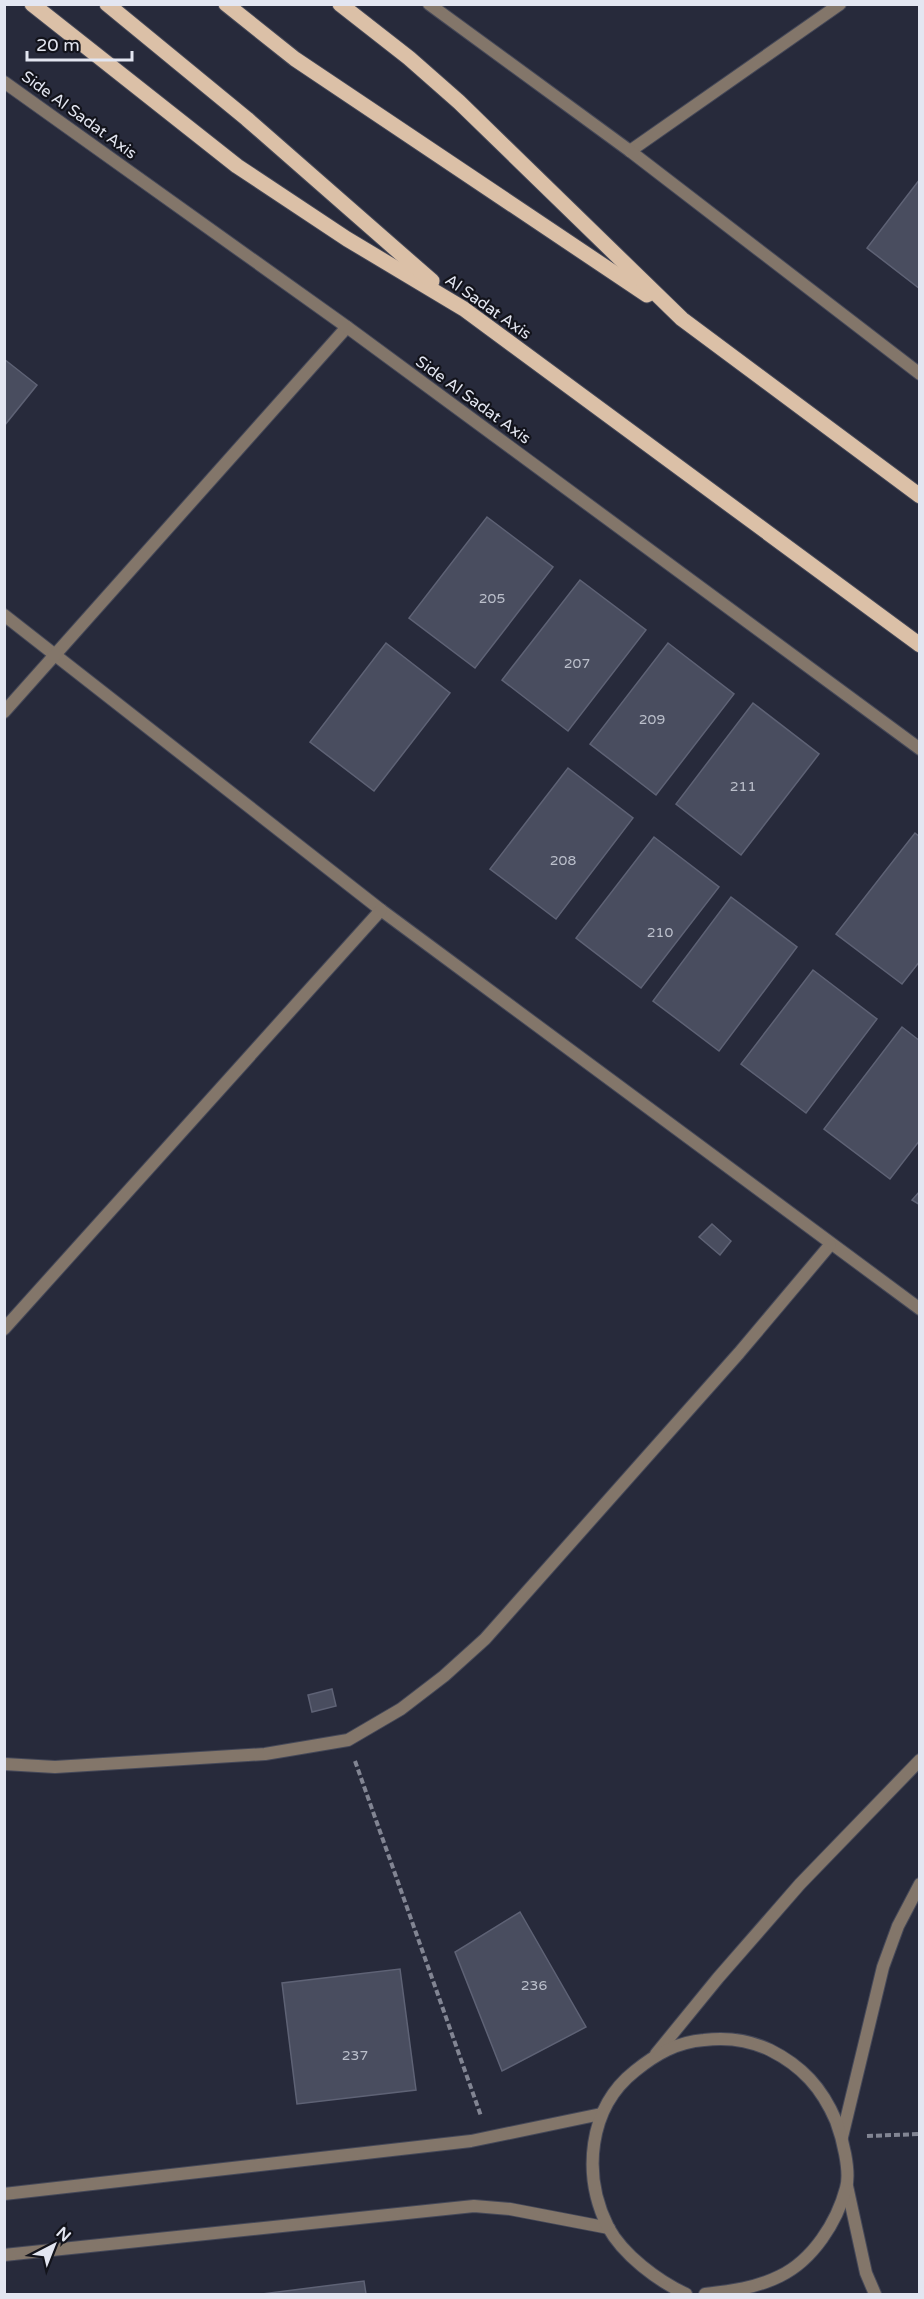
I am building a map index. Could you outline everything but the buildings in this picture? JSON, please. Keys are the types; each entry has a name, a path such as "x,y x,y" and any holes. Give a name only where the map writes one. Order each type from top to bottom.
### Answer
{"main road":[{"name":"Al Sadat Axis","path":"32,4 237,166 328,227 464,309 920,645"},
{"path":"107,4 247,119 464,309"},
{"path":"226,4 295,59 682,319 920,496"},
{"path":"340,4 409,58 459,102 682,319"}],"street":[{"path":"429,4 630,151 920,374"},
{"path":"630,151 840,4"},
{"name":"Side Al Sadat Axis","path":"4,82 347,327 920,749"},
{"path":"4,712 57,656 347,327"},
{"path":"4,615 381,910 920,1310"},
{"path":"4,1329 381,910"},
{"path":"4,1764 55,1767 265,1754 348,1740 409,1702 444,1676 485,1639 739,1353 830,1245"},
{"path":"686,2295 629,2254 609,2228 594,2192 592,2152 601,2114 624,2080 656,2054 786,1900 920,1760"},
{"path":"875,2295 866,2273 847,2186 842,2137 883,1967 898,1926 920,1884"},
{"path":"656,2054 688,2041 724,2038 759,2045 791,2061 817,2085 842,2137"},
{"path":"4,2194 488,2138 601,2114"},
{"path":"705,2295 750,2288 782,2275 809,2255 829,2228 847,2186"},
{"path":"4,2255 474,2206 510,2209 609,2228"}],"path":[{"path":"348,1740 488,2138"},
{"path":"842,2137 920,2134"}]}
